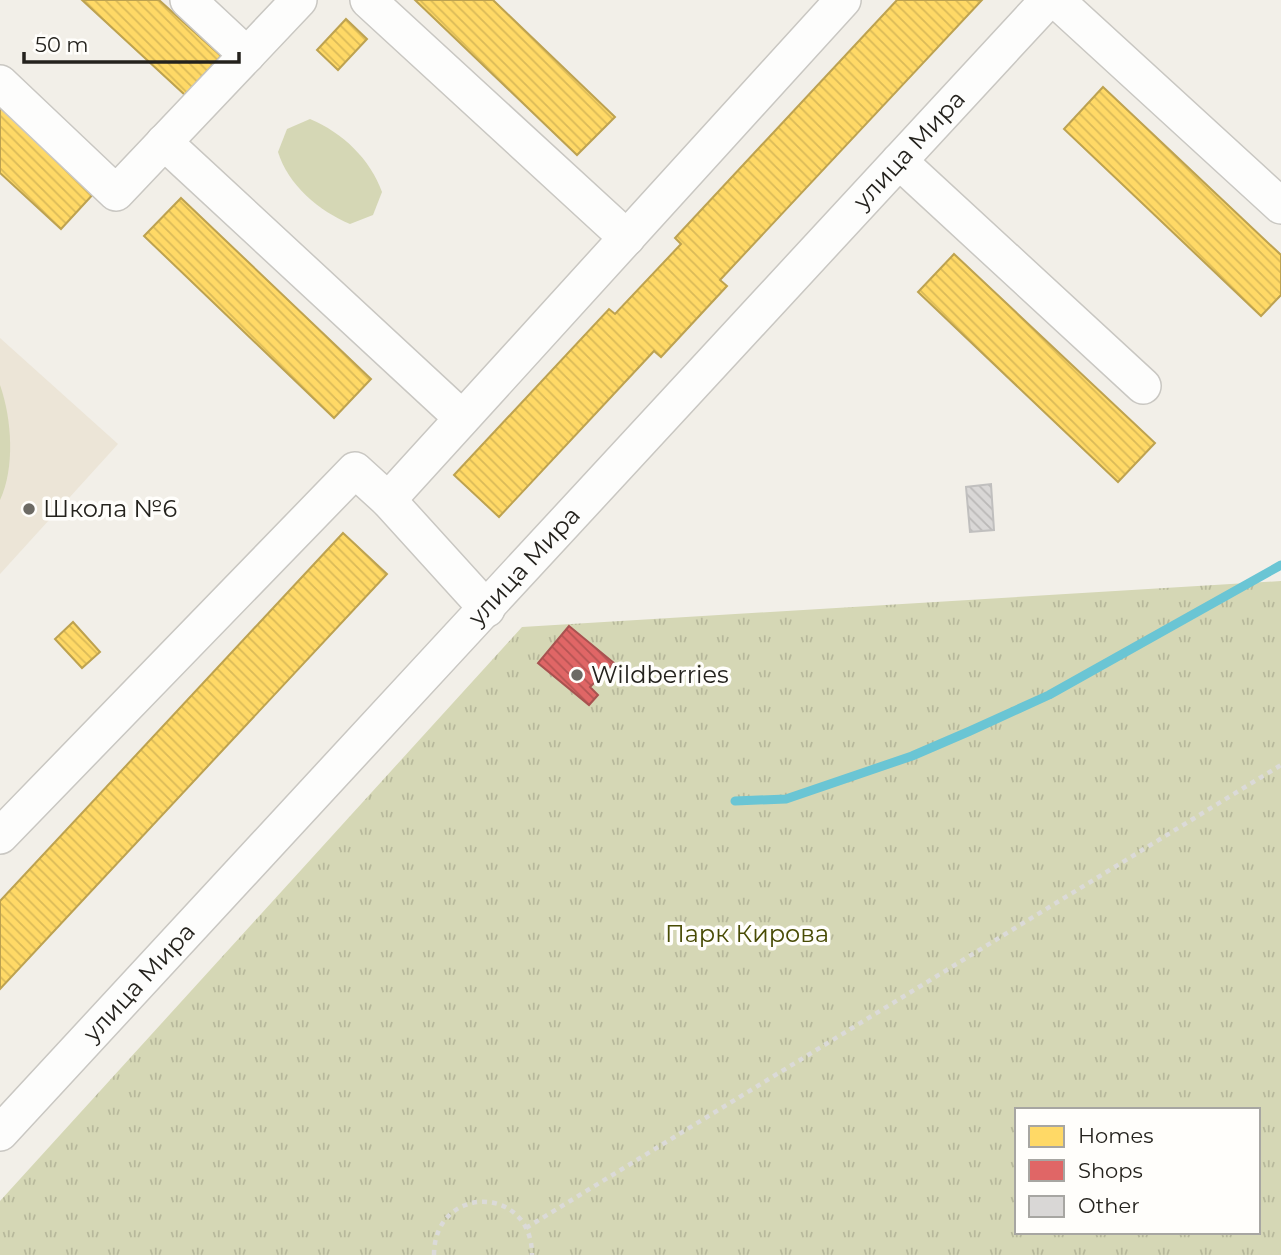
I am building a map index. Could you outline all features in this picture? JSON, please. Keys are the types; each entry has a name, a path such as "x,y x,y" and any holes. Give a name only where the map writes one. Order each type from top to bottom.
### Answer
{"street":[{"path":"188,0 247,55"},
{"path":"0,83 116,193 299,0"},
{"path":"368,0 626,238"},
{"path":"388,500 843,0"},
{"name":"улица Мира","path":"2,1128 1048,0"},
{"path":"1056,0 1281,206"},
{"path":"164,142 462,418"},
{"path":"899,161 1143,386"},
{"path":"0,836 355,470 388,500 487,608"}],"path":[{"path":"526,1228 1281,765"},
{"path":"434,1255 438,1230 446,1218 469,1203 496,1203 509,1209 526,1228 532,1255"}],"shaded area":[{"name":"Школа №6","path":"0,338 118,444 0,574"}],"green space":[{"path":"310,119 344,140 363,158 382,192 373,215 350,224 338,219 306,196 289,175 278,152 287,129"},
{"path":"0,385 7,413 10,459 0,500"},
{"name":"Парк Кирова","path":"1281,581 1281,1255 0,1255 0,1201 522,627"}],"building: Homes":[{"path":"82,0 159,0 221,56 185,95"},
{"path":"415,0 493,0 615,117 577,155"},
{"path":"897,0 982,0 720,280 727,286 661,357 654,351 499,517 454,475 609,309 615,314 681,244 675,238"},
{"path":"346,19 367,39 338,70 317,50"},
{"path":"1103,87 1281,255 1281,295 1261,316 1064,129"},
{"path":"0,103 96,191 61,229 0,173"},
{"path":"181,198 371,379 334,418 144,236"},
{"path":"954,254 1155,443 1118,482 918,292"},
{"path":"343,533 387,574 0,989 0,901"},
{"path":"73,622 100,652 82,668 55,639"}],"building: Shops":[{"name":"Wildberries","path":"569,626 614,663 590,687 598,695 589,705 538,663"}],"building: Other":[{"path":"991,484 994,530 970,532 966,487"}],"waterway":[{"path":"735,801 786,799 912,756 970,731 1049,695 1281,565"}],"place":[{"name":"Школа №6","path":"29,509"},
{"name":"Wildberries","path":"577,675"}]}
